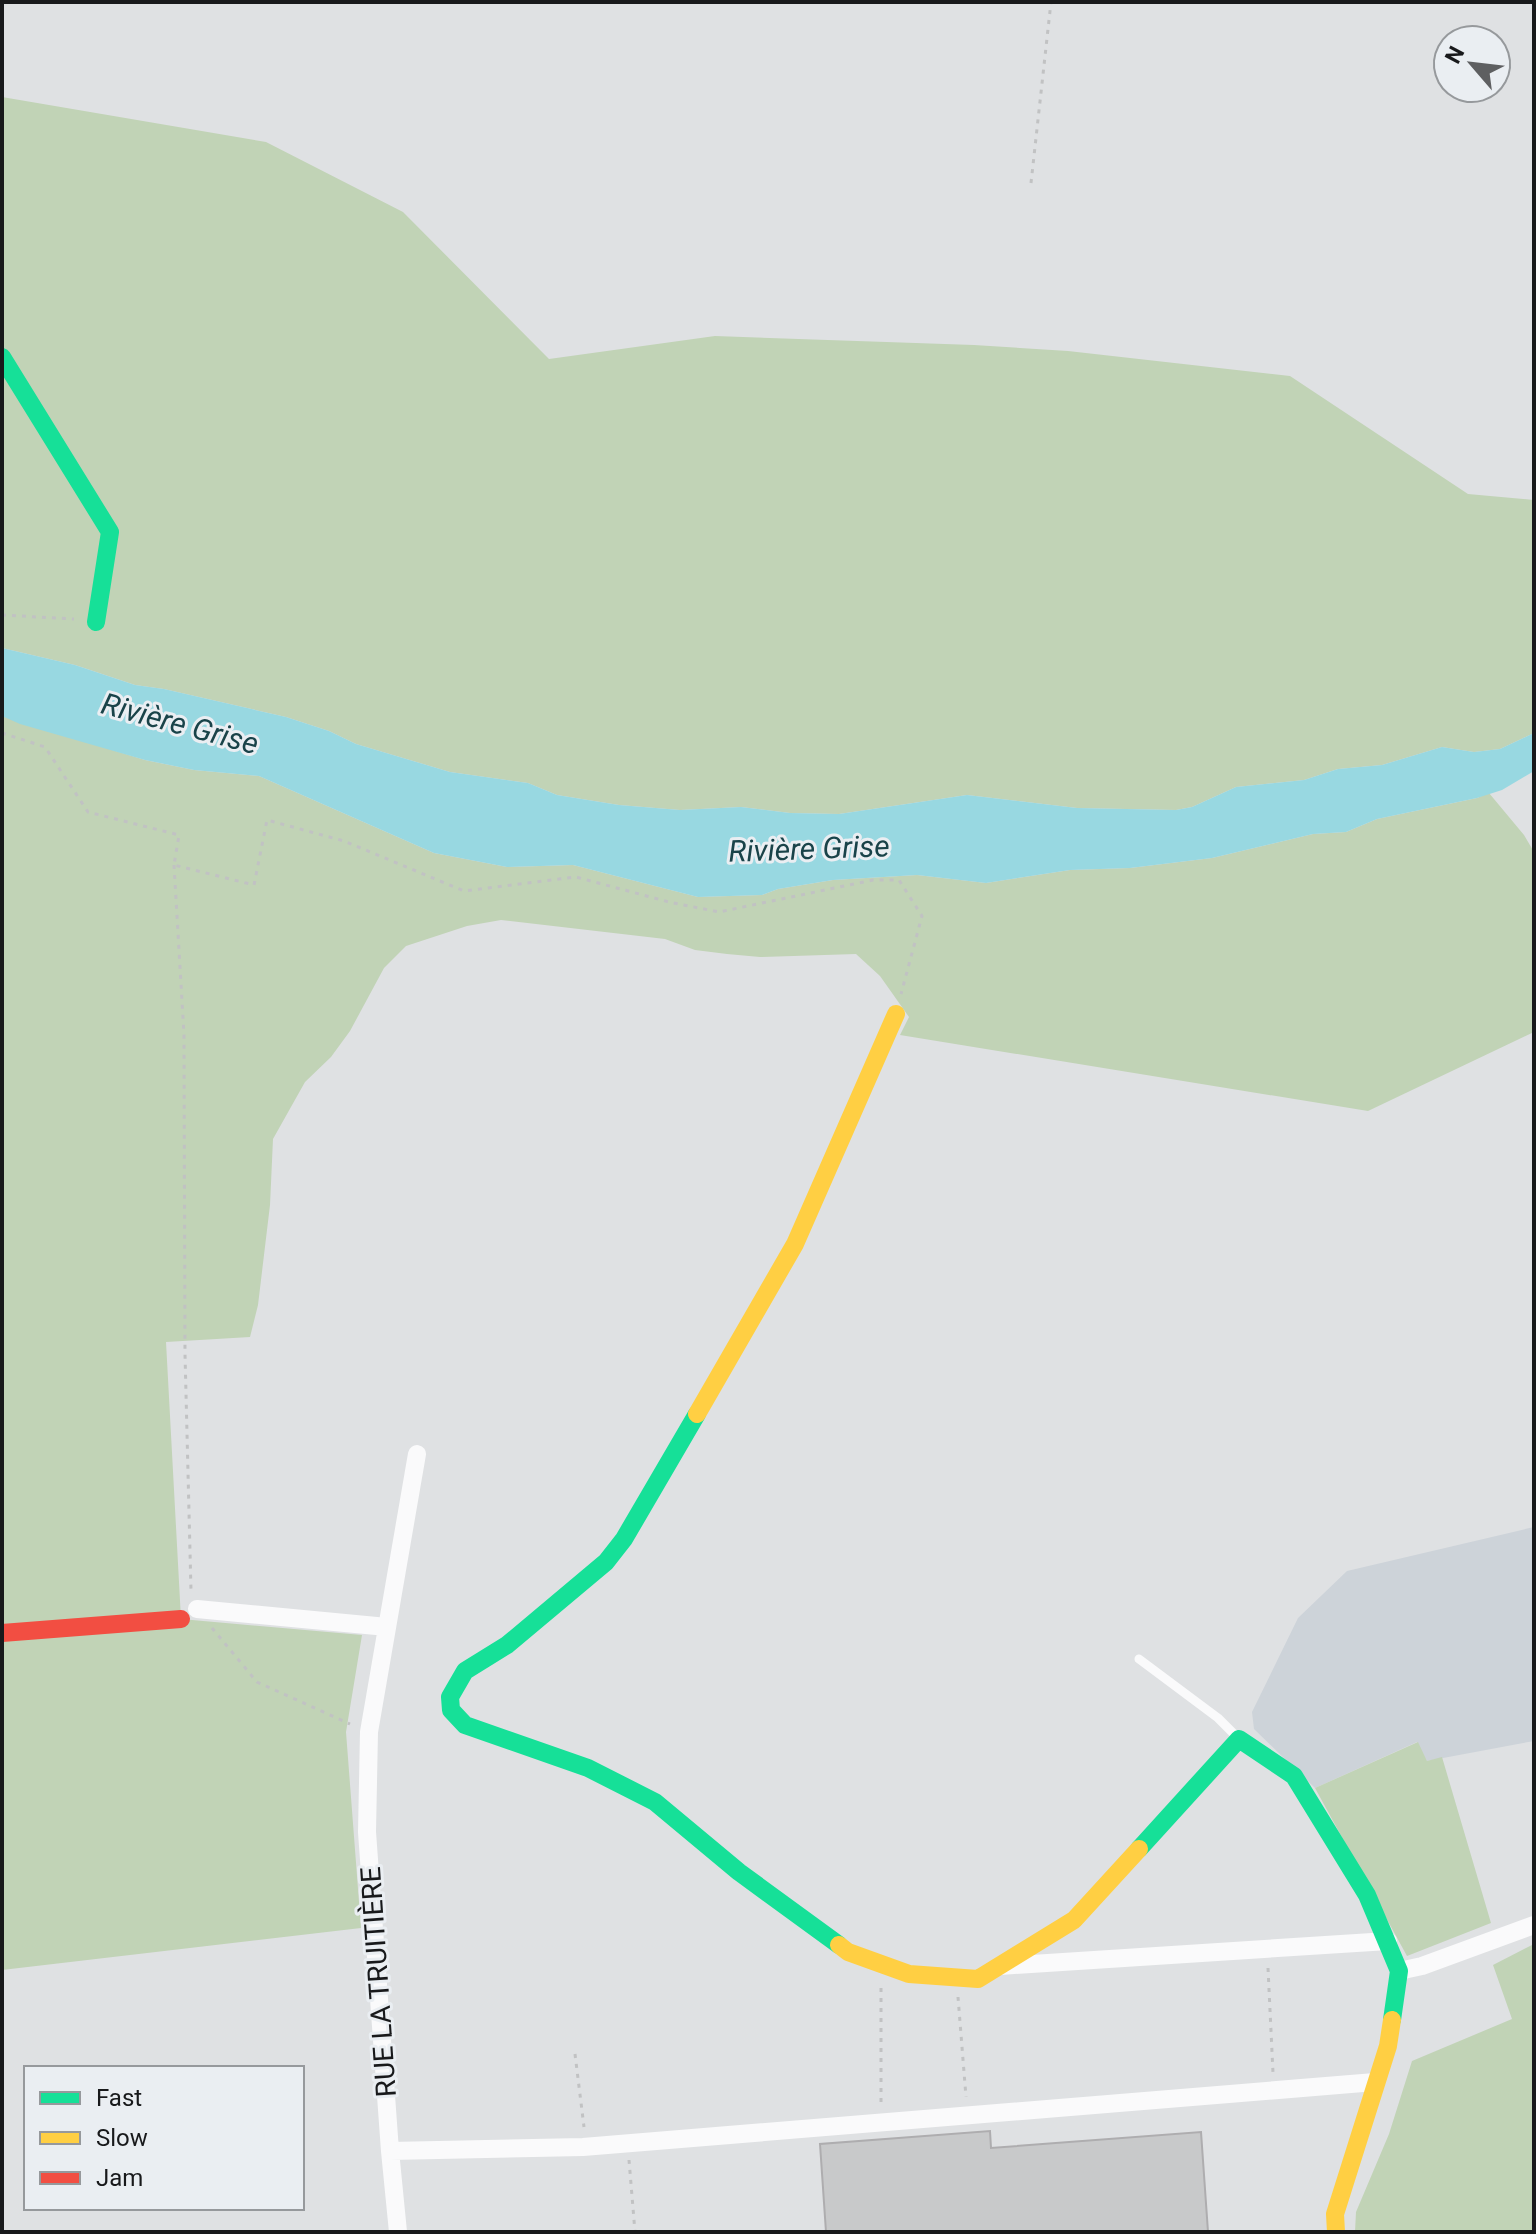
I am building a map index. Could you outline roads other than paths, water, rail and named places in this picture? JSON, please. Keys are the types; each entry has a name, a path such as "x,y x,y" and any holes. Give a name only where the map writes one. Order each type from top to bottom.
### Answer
{"street":[{"path":"2,357 110,532 96,622"},
{"path":"896,1014 795,1244 624,1539 606,1562 507,1645 465,1671 450,1697 451,1710 465,1725 588,1768 655,1802 739,1872 848,1952 909,1974 978,1979 1074,1920 1239,1739 1294,1776 1367,1895 1399,1971 1388,2046 1335,2214 1336,2232"},
{"name":"RUE LA TRUITIÈRE","path":"398,2232 367,1832 369,1732 417,1454"},
{"path":"2,1633 189,1614 387,1627"},
{"path":"1399,1971 1422,1966 1534,1925"},
{"path":"999,1966 1388,1941"},
{"path":"390,2151 583,2147 1375,2082"}],"lane":[{"path":"1139,1659 1218,1718 1239,1739"}],"water":[{"name":"Rivière Grise","path":"2,648 75,665 135,685 286,717 329,731 356,744 450,772 528,783 557,795 619,805 680,810 741,807 790,813 839,814 967,795 1077,808 1176,810 1192,807 1236,787 1304,780 1338,769 1382,765 1442,747 1474,752 1500,749 1534,733 1534,771 1502,790 1477,798 1377,819 1346,832 1313,834 1212,858 1130,868 1070,870 986,883 917,875 833,880 778,889 762,895 698,897 573,865 507,867 434,853 259,776 194,770 145,760 20,724 2,716"}]}
